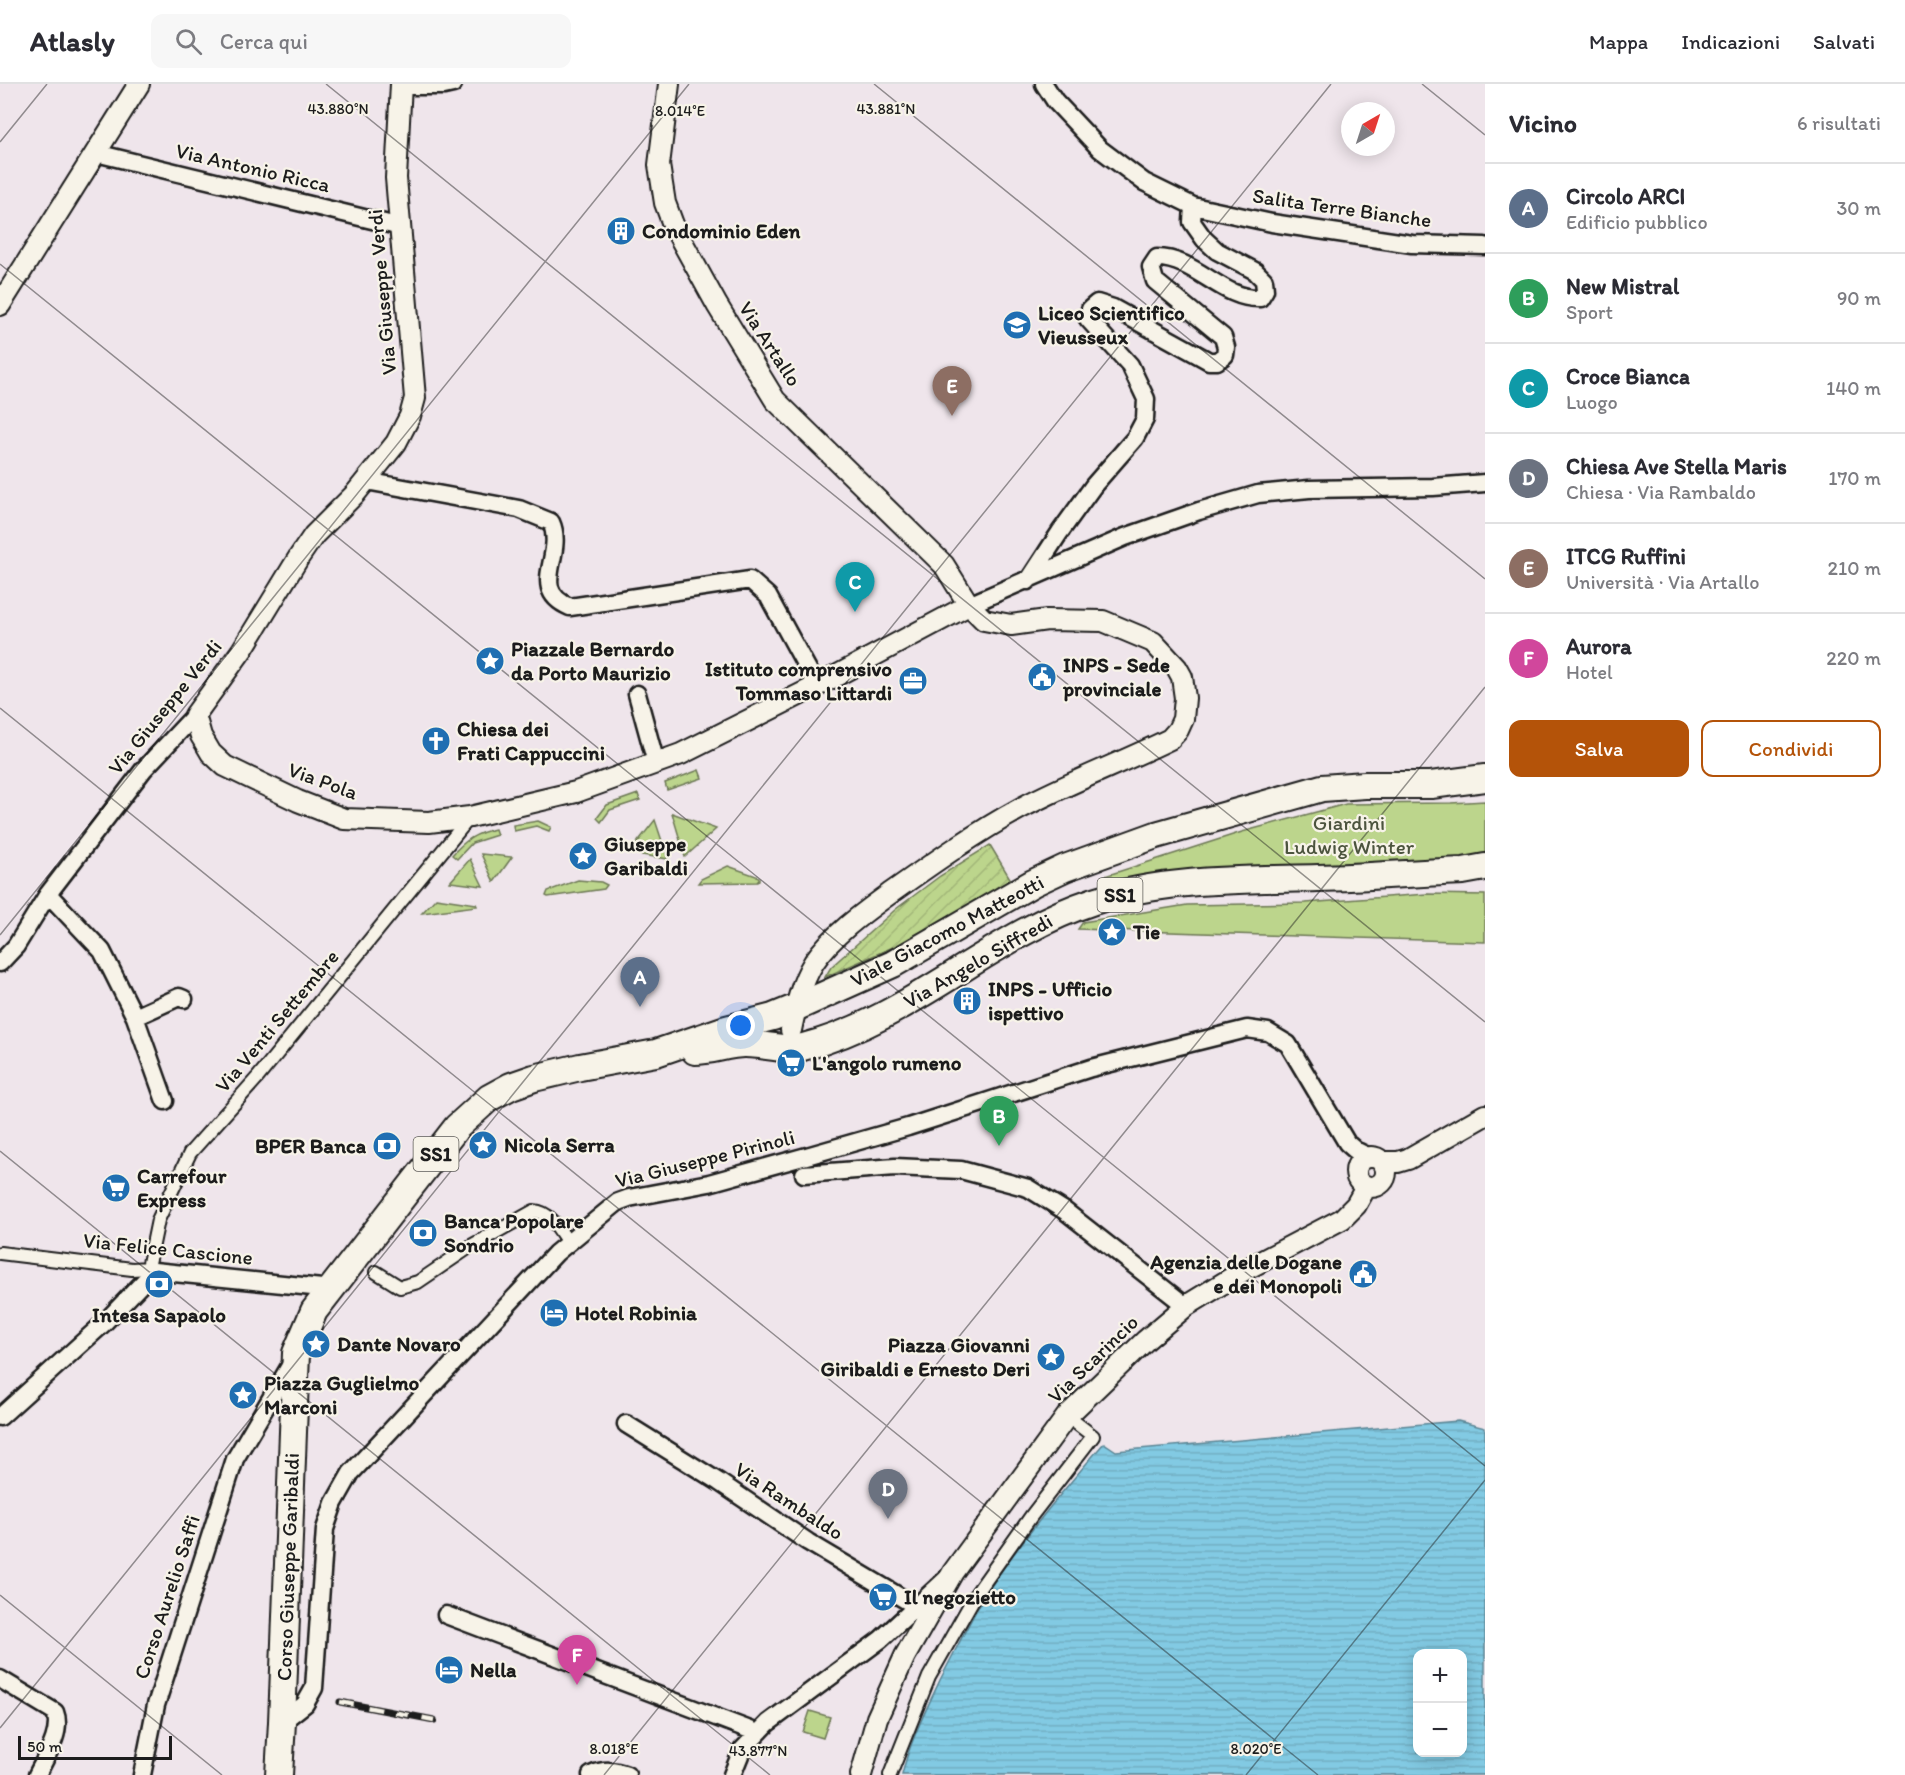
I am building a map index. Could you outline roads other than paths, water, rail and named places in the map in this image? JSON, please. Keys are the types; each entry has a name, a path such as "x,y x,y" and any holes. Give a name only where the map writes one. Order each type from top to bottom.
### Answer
{"main road":[{"name":"Viale Giacomo Matteotti","path":"792,1029 806,1015 883,979 941,937 1033,883 1065,868 1156,835 1279,798 1322,788 1365,785 1431,785 1485,778"},
{"name":"Via Angelo Siffredi","path":"656,1053 705,1051 743,1044 792,1029 819,1042 879,1017 914,999 1011,939 1050,918 1094,901 1143,889 1194,884 1451,871 1485,867"},
{"name":"SS1","path":"294,1359 309,1320 332,1289 457,1127 489,1098 511,1086 534,1078 580,1066 656,1053 726,1029 773,1017 792,1029"},
{"name":"Corso Giuseppe Garibaldi","path":"279,1775 294,1437 294,1359"}],"street":[{"path":"0,305 139,84"},
{"path":"401,85 444,86 453,84"},
{"name":"Via Artallo","path":"669,84 659,165 665,203 674,227 717,305 775,400 944,565 969,605"},
{"name":"Salita Terre Bianche","path":"1033,84 1055,101 1100,149 1144,182 1192,206 1272,223 1412,244 1485,246"},
{"name":"Salita Terre Bianche","path":"1044,84 1055,101"},
{"name":"Via Giuseppe Verdi","path":"0,963 16,946 48,894 144,769 195,715 242,650 314,535 355,494 403,431 415,398 396,178 401,85"},
{"name":"Via Antonio Ricca","path":"96,153 401,227"},
{"path":"1028,580 1094,485 1134,438 1145,419 1146,399 1130,365 1088,320 1090,309 1097,303 1113,308 1209,361 1218,361 1225,355 1226,347 1223,337 1155,281 1151,267 1158,258 1169,258 1181,262 1238,295 1260,298 1265,290 1264,280 1255,271 1217,251 1204,239 1192,222 1192,206"},
{"path":"366,481 519,508 551,522 555,530 554,555 548,585 551,594 559,603 570,607 750,580 768,596 817,686"},
{"path":"743,1044 774,1028 792,1029 801,989 815,961 825,948 867,910 924,869 1020,809 1087,775 1170,739 1178,730 1183,719 1185,698 1182,677 1178,668 1153,642 1103,621 1047,620 1011,625 984,620 969,605 1125,537 1198,511 1258,494 1309,489 1451,486 1485,483"},
{"name":"Via Pola","path":"195,715 201,736 211,753 225,766 298,801 344,819 429,822 470,817 576,792 656,763 722,735 969,605"},
{"path":"637,694 656,763"},
{"name":"Via Venti Settembre","path":"151,1269 158,1220 189,1154 258,1077 470,817"},
{"path":"48,894 102,951 135,1017 165,1101"},
{"path":"135,1017 179,997 184,999"},
{"name":"Via Giuseppe Pirinoli","path":"282,1722 305,1704 314,1688 324,1529 342,1487 351,1473 494,1317 556,1253 611,1206 629,1198 709,1183 908,1127 1091,1068 1247,1029 1268,1032 1288,1044 1347,1143 1379,1165"},
{"path":"1379,1165 1380,1184 1376,1187 1366,1186 1358,1180 1356,1171 1360,1162 1379,1165 1408,1159 1485,1115"},
{"path":"804,1174 895,1167 930,1168 961,1170 1028,1188 1065,1210 1186,1306"},
{"name":"Via Scarincio","path":"732,1775 742,1750 768,1723 922,1610 953,1572 1067,1416 1146,1340 1186,1306 1243,1271 1342,1219 1356,1205 1366,1186"},
{"path":"376,1272 400,1287 418,1282 471,1246 534,1211 542,1211 549,1216 569,1244"},
{"name":"Via Felice Cascione","path":"0,1253 332,1289"},
{"path":"0,1417 104,1323 151,1269"},
{"name":"Corso Aurelio Saffi","path":"142,1775 156,1705 235,1459 294,1359"},
{"path":"890,1775 930,1677 976,1594 1032,1515 1093,1436 1067,1416"},
{"name":"Via Rambaldo","path":"626,1424 719,1482 808,1542 922,1610"},
{"name":"Via Scarincio","path":"861,1775 877,1718 905,1656 922,1610"},
{"path":"446,1615 758,1733"},
{"path":"880,1640 894,1640 900,1644 905,1656"},
{"path":"0,1679 55,1712 56,1734 38,1775"},
{"path":"591,1775 604,1770 614,1770 627,1775"}],"water":[{"path":"1458,1421 1485,1428 1485,1775 902,1775 924,1713 986,1594 1028,1535 1104,1443 1116,1451"}],"railway":[{"path":"340,1702 434,1720"}],"place":[{"name":"Condominio Eden","path":"621,231"},
{"name":"Liceo Scientifico Vieusseux","path":"1017,325"},
{"name":"ITCG Ruffini","path":"952,416"},
{"name":"Croce Bianca","path":"855,612"},
{"name":"Piazzale Bernardo da Porto Maurizio","path":"490,661"},
{"name":"INPS - Sede provinciale","path":"1042,677"},
{"name":"Istituto comprensivo Tommaso Littardi","path":"913,681"},
{"name":"Chiesa dei Frati Cappuccini","path":"436,741"},
{"name":"Giuseppe Garibaldi","path":"583,856"},
{"name":"Tie","path":"1112,932"},
{"name":"INPS - Ufficio ispettivo","path":"967,1001"},
{"name":"Circolo ARCI","path":"640,1007"},
{"name":"L'angolo rumeno","path":"791,1063"},
{"name":"Nicola Serra","path":"483,1145"},
{"name":"BPER Banca","path":"387,1146"},
{"name":"New Mistral","path":"999,1146"},
{"name":"Carrefour Express","path":"116,1188"},
{"name":"Banca Popolare Sondrio","path":"423,1233"},
{"name":"Agenzia delle Dogane e dei Monopoli","path":"1363,1274"},
{"name":"Intesa Sapaolo","path":"159,1284"},
{"name":"Hotel Robinia","path":"554,1313"},
{"name":"Dante Novaro","path":"316,1344"},
{"name":"Piazza Giovanni Giribaldi e Ernesto Deri","path":"1051,1357"},
{"name":"Piazza Guglielmo Marconi","path":"243,1395"},
{"name":"Chiesa Ave Stella Maris","path":"888,1519"},
{"name":"Il negozietto","path":"883,1597"},
{"name":"Nella","path":"449,1670"},
{"name":"Aurora","path":"577,1685"}],"park label":[{"name":"Giardini Ludwig Winter","path":"1349,835"}]}
